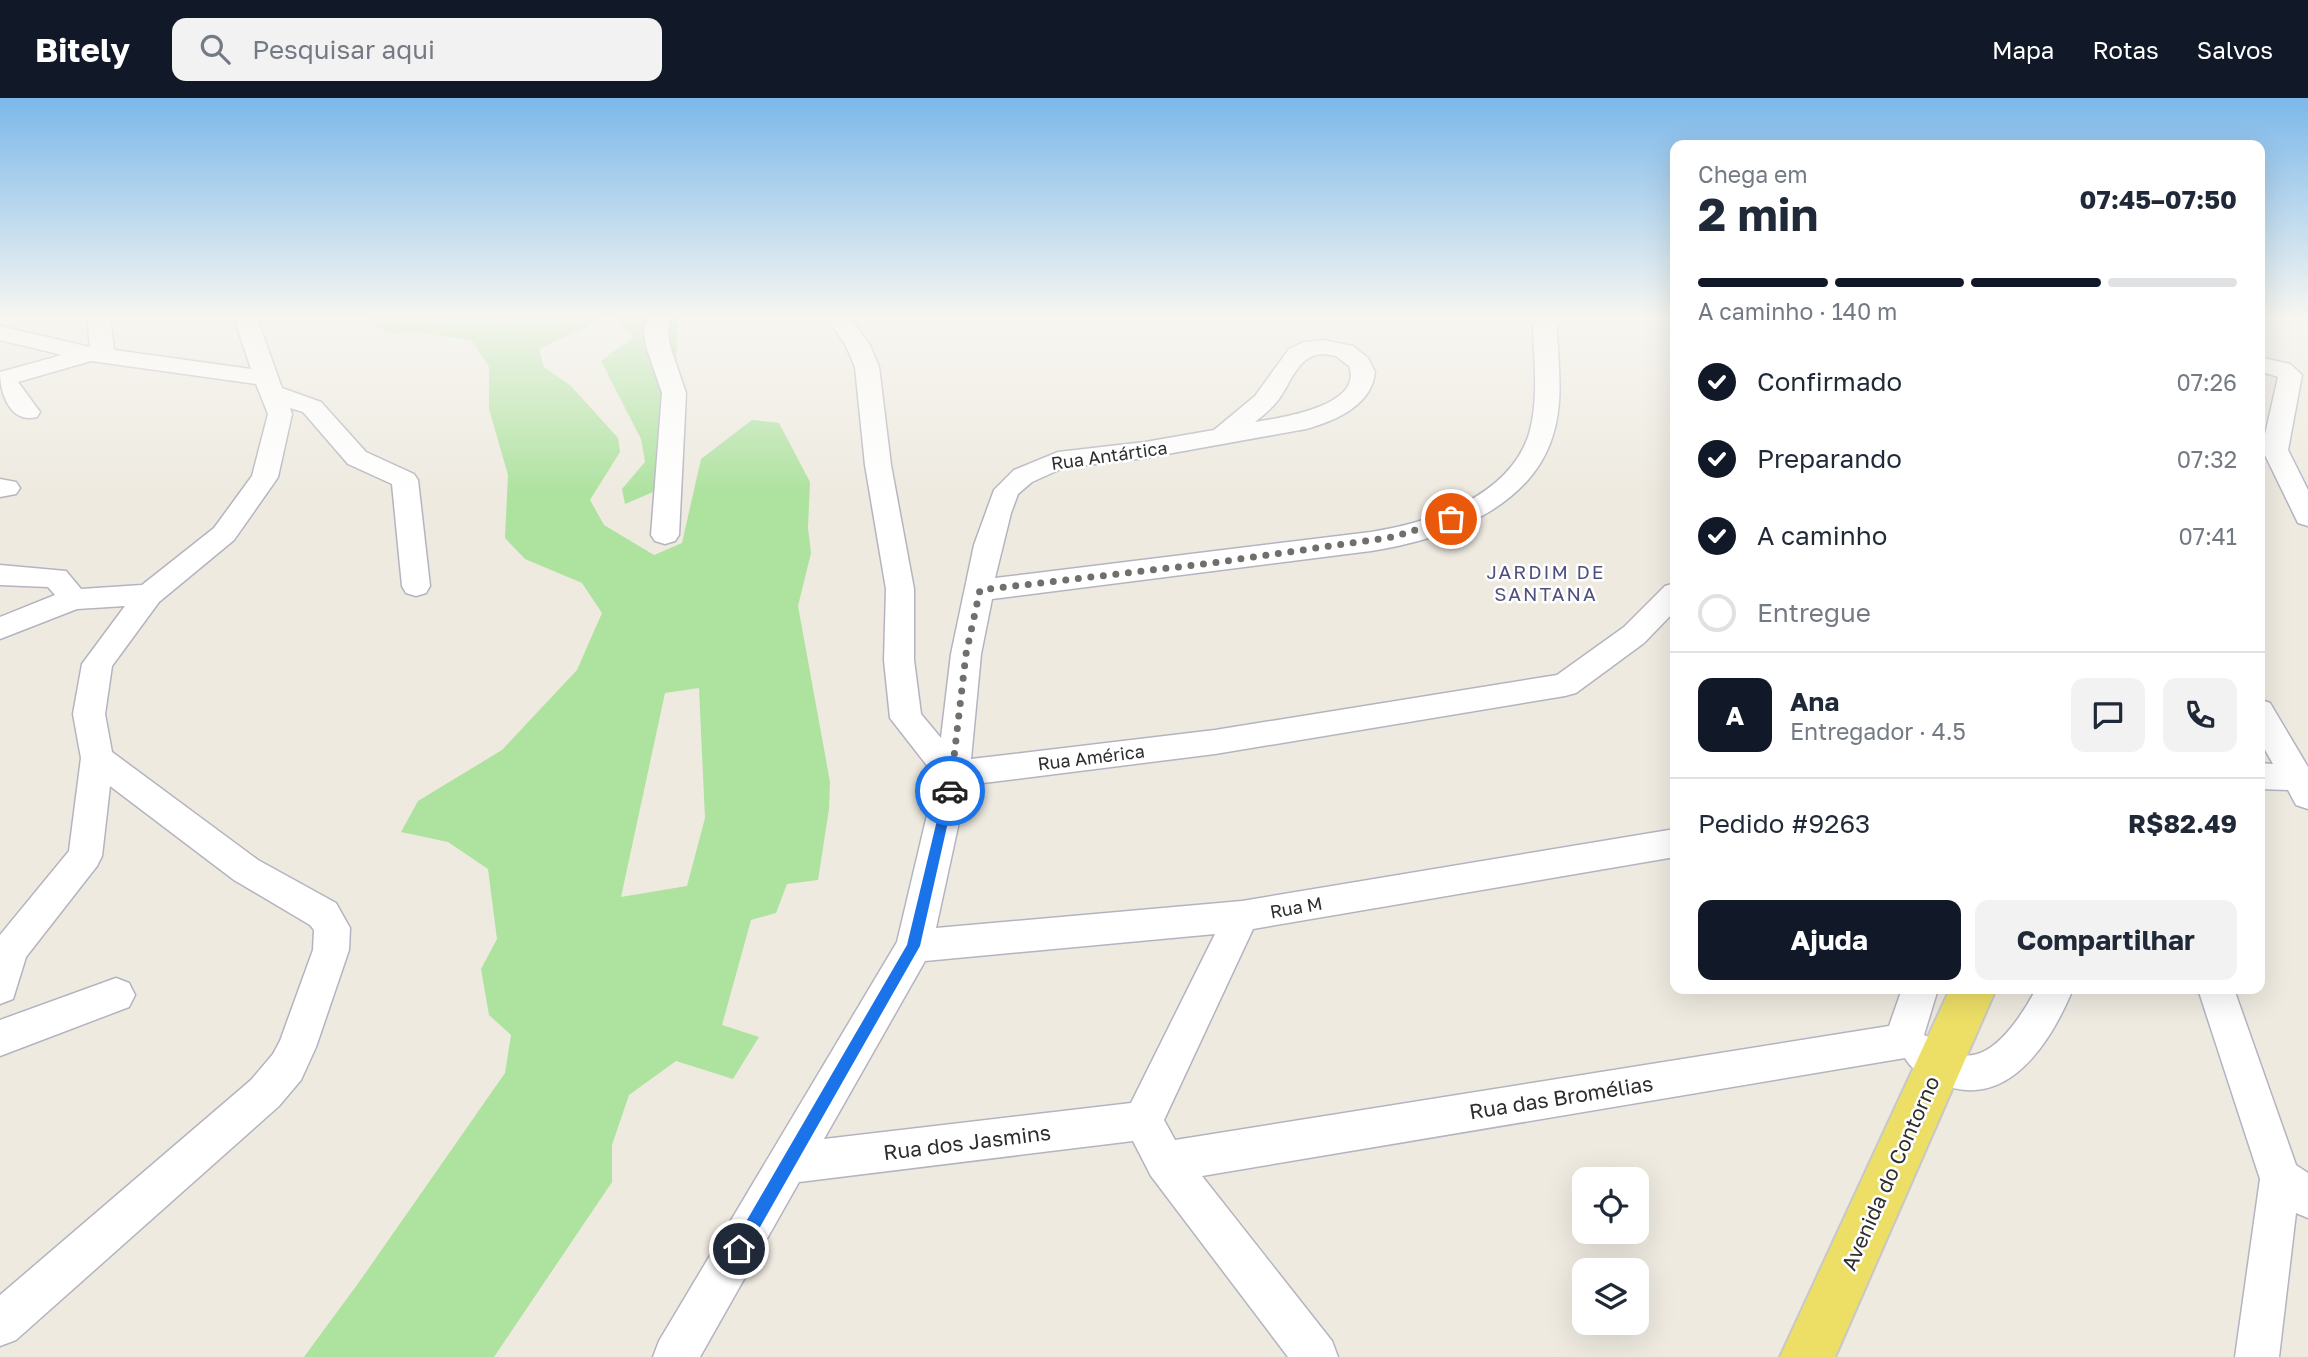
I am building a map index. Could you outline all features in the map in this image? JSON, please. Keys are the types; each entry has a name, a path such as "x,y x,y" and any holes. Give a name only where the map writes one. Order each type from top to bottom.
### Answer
{"main road":[{"name":"Avenida do Contorno","path":"1807,1357 1921,1051 1969,994"}],"street":[{"path":"217,377 269,386 312,407 357,458 405,480 416,586"},
{"path":"0,987 9,951 85,856 97,758 89,714 97,664 149,595 224,534 265,477 280,414 266,377"},
{"path":"665,535 674,393 668,377"},
{"path":"868,377 878,465 900,589 899,660 906,718 953,774"},
{"name":"Rua Antártica","path":"1223,435 1264,401 1281,377"},
{"name":"Rua Antártica","path":"675,1357 914,946 953,774 966,654 997,513 1007,490 1023,476 1058,460 1145,450 1306,421 1329,412 1348,399 1361,383 1362,377"},
{"path":"980,590 1212,563 1393,537 1447,521 1501,491 1526,464 1538,446 1544,418 1544,377"},
{"path":"2290,377 2267,448 2308,517"},
{"path":"1,379 28,412"},
{"path":"0,575 56,578 74,598"},
{"path":"0,628 74,598 149,595"},
{"name":"Rua América","path":"953,774 1214,741 1565,685 1634,635 1670,598"},
{"path":"2265,720 2305,778"},
{"path":"0,1324 242,1114 287,1067 298,1047 331,950 332,928 323,914 246,870 97,758"},
{"path":"2265,776 2305,778"},
{"name":"Rua M","path":"914,946 1242,916 1670,844"},
{"path":"1242,916 1143,1121 1165,1161 1316,1357"},
{"path":"1920,994 1921,1051 1962,1074 1987,1072 2021,1045 2046,1008 2052,994"},
{"path":"2218,994 2294,1188 2257,1357"},
{"path":"0,1038 116,995"},
{"name":"Rua das Bromélias","path":"1165,1161 1921,1051"},
{"name":"Rua dos Jasmins","path":"790,1163 1143,1121"}],"green space":[{"path":"489,377 558,377 571,386 618,438 620,452 590,500 604,525 654,555 682,543 701,459 752,420 779,423 810,482 808,528 811,553 798,606 830,782 829,809 818,880 787,884 776,913 751,920 722,1025 759,1037 733,1079 676,1061 629,1095 612,1145 612,1182 494,1357 304,1357 505,1073 511,1035 489,1015 481,969 497,939 488,869 448,842 401,832 418,801 502,750 577,670 602,613 582,583 525,559 505,538 508,475 489,409","holes":["699,688 705,818 687,886 621,897 665,693"]},
{"path":"609,377 675,377 672,458 653,492 625,504 622,489 645,462 641,439"}],"way so far":[{"path":"950,791 966,654 980,590 1212,563 1393,537 1451,519"}],"district":[{"name":"JARDIM DE SANTANA","path":"1546,582"}],"route":[{"path":"739,1249 914,946 950,791"}]}
